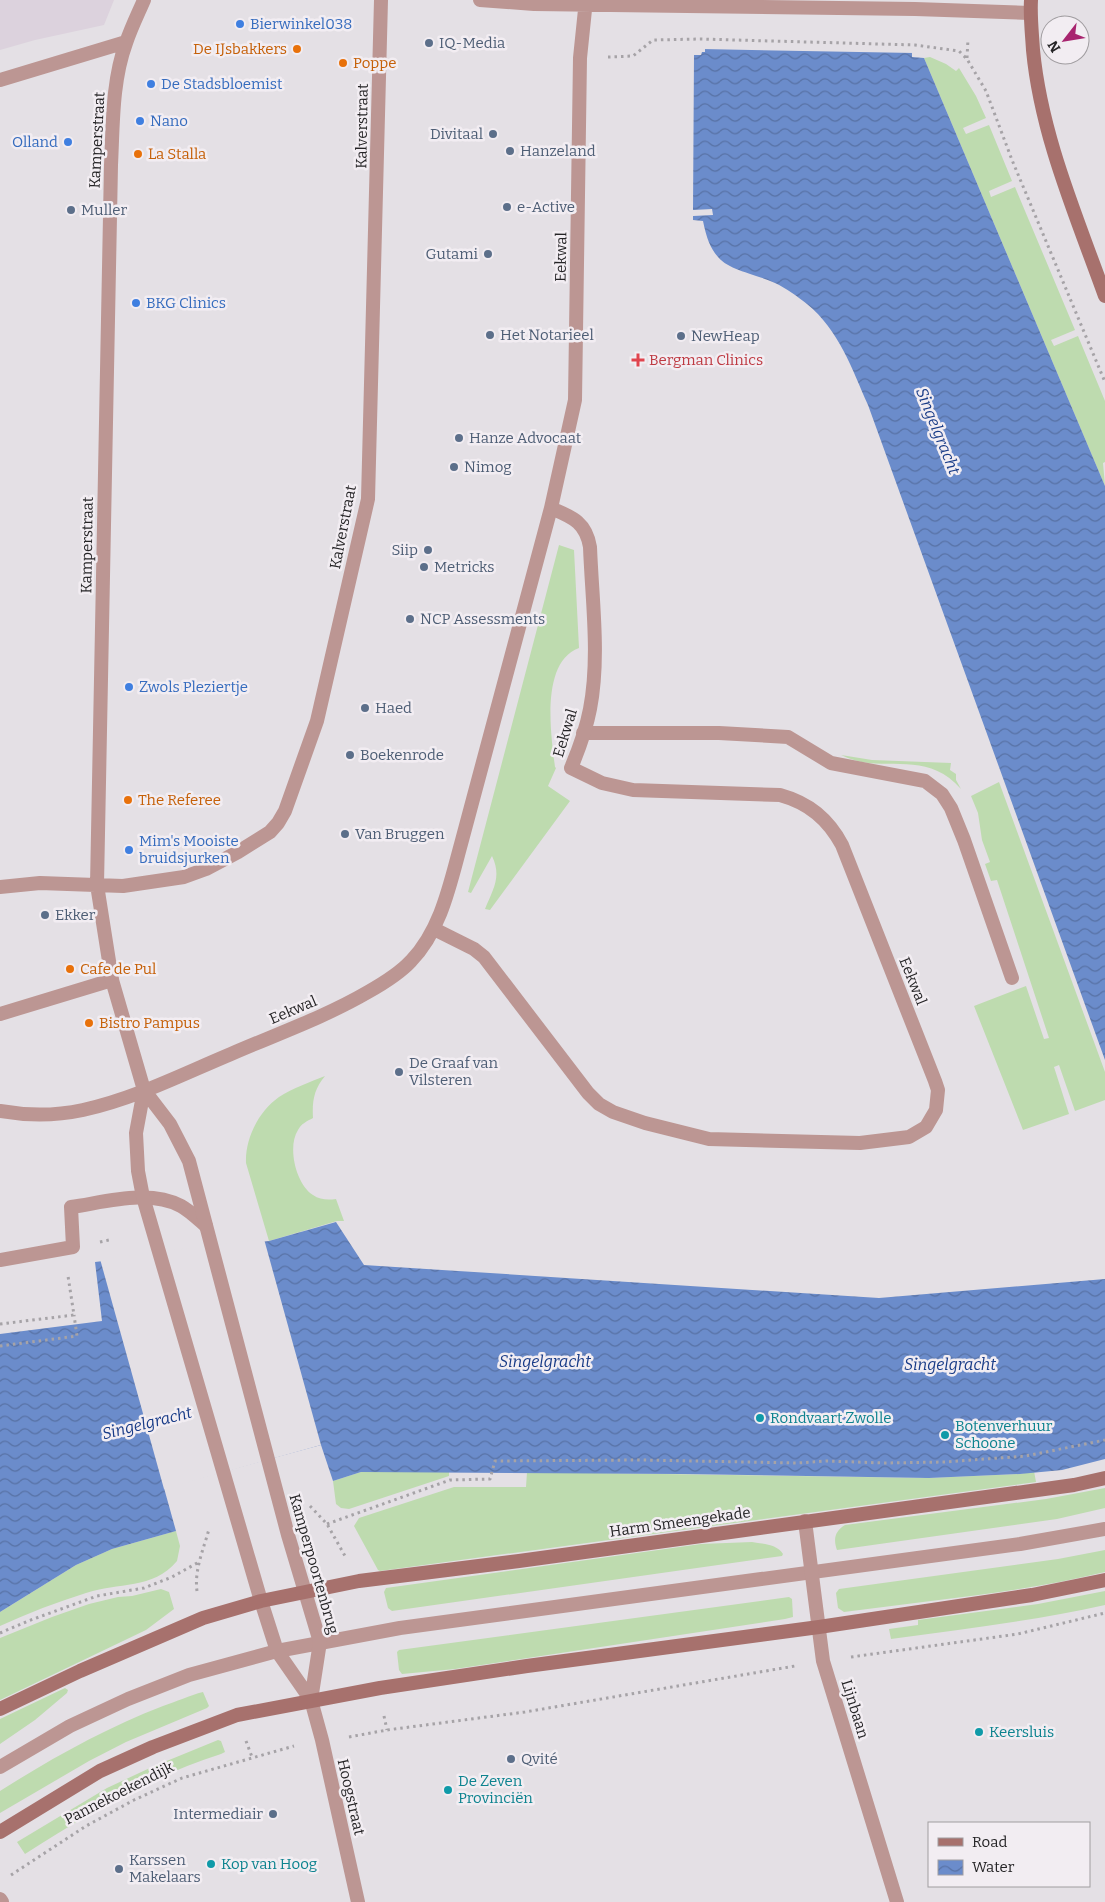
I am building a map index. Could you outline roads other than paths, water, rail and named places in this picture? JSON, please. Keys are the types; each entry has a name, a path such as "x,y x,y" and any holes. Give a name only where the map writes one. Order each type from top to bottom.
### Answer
{"main road":[{"path":"1030,6 1036,84 1045,123 1071,203 1105,296"},
{"name":"Harm Smeengekade","path":"260,1601 359,1581 510,1563 1074,1485 1105,1478"},
{"path":"311,1700 527,1666 819,1627 1032,1595 1105,1580"},
{"path":"0,1709 80,1671 203,1618 260,1601"},
{"name":"Pannekoekendijk","path":"0,1832 100,1771 153,1747 237,1714 311,1700"}],"street":[{"name":"Kamperstraat","path":"144,0 126,42 120,64 115,94 111,165 97,885 112,980 144,1090"},
{"name":"Kalverstraat","path":"0,887 40,884 123,886 184,876 206,870 270,832 285,811 317,721 368,499 381,0"},
{"path":"480,0 700,7 915,9 1030,6"},
{"name":"Eekwal","path":"0,1111 28,1115 64,1113 108,1103 318,1018 364,995 402,970 420,951 434,929 461,844 552,508 576,400 580,58 586,2"},
{"path":"0,80 126,42"},
{"name":"Eekwal","path":"434,929 460,941 484,957 588,1093 599,1104 613,1112 645,1123 709,1138 860,1143 909,1137 926,1127 936,1110 938,1090 935,1081 842,845 830,825 812,809 792,798 780,795 633,790 602,784 571,768 590,710 594,656 590,547 586,534 578,522 574,518 552,508"},
{"path":"584,733 719,733 788,737 831,763 925,781 942,794 951,808 1012,978"},
{"path":"0,1014 112,980"},
{"path":"144,1090 136,1133 138,1171 154,1240 225,1475 244,1550 260,1601 278,1651 311,1700"},
{"name":"Kamperpoortenbrug","path":"144,1090 170,1124 189,1161 288,1536 320,1642 311,1700"},
{"path":"0,1260 74,1247 71,1207 143,1197 165,1200 182,1207 206,1226"},
{"name":"Lijnbaan","path":"805,1521 823,1661 897,1902"},
{"path":"0,1767 70,1726 128,1699 189,1675 278,1651 400,1628 1020,1544 1105,1529"},
{"name":"Hoogstraat","path":"311,1700 322,1740 358,1902"}],"water":[{"name":"Singelgracht","path":"911,0 912,57 924,58 1105,486 1105,1060 868,405 844,351 828,326 807,304 779,285 738,270 720,259 707,238 703,221 693,220 693,216 713,215 712,209 693,210 694,55 701,55 702,52 705,52 705,49"},
{"name":"Singelgracht","path":"336,1222 364,1265 879,1298 1105,1279 1105,1459 1062,1470 929,1478 361,1472 333,1481 321,1445 164,1488 176,1531 112,1549 76,1565 0,1612 0,1334 102,1321 95,1262 269,1241"}],"place":[{"name":"Bierwinkel038","path":"240,24"},
{"name":"IQ-Media","path":"429,43"},
{"name":"De IJsbakkers","path":"297,49"},
{"name":"Poppe","path":"343,63"},
{"name":"De Stadsbloemist","path":"151,84"},
{"name":"Nano","path":"140,121"},
{"name":"Divitaal","path":"493,134"},
{"name":"Olland","path":"68,142"},
{"name":"Hanzeland","path":"510,151"},
{"name":"La Stalla","path":"138,154"},
{"name":"e-Active","path":"507,207"},
{"name":"Muller","path":"71,210"},
{"name":"Gutami","path":"488,254"},
{"name":"BKG Clinics","path":"136,303"},
{"name":"Het Notarieel","path":"490,335"},
{"name":"NewHeap","path":"681,336"},
{"name":"Bergman Clinics","path":"638,360"},
{"name":"Hanze Advocaat","path":"459,438"},
{"name":"Nimog","path":"454,467"},
{"name":"Siip","path":"428,550"},
{"name":"Metricks","path":"424,567"},
{"name":"NCP Assessments","path":"410,619"},
{"name":"Zwols Pleziertje","path":"129,687"},
{"name":"Haed","path":"365,708"},
{"name":"Boekenrode","path":"350,755"},
{"name":"The Referee","path":"128,800"},
{"name":"Van Bruggen","path":"345,834"},
{"name":"Mim's Mooiste bruidsjurken","path":"129,850"},
{"name":"Ekker","path":"45,915"},
{"name":"Cafe de Pul","path":"70,969"},
{"name":"Bistro Pampus","path":"89,1023"},
{"name":"De Graaf van Vilsteren","path":"399,1072"},
{"name":"Rondvaart Zwolle","path":"760,1418"},
{"name":"Botenverhuur Schoone","path":"945,1435"},
{"name":"Keersluis","path":"979,1732"},
{"name":"Qvité","path":"511,1759"},
{"name":"De Zeven Provinciën","path":"448,1790"},
{"name":"Intermediair","path":"273,1814"},
{"name":"Kop van Hoog","path":"211,1864"},
{"name":"Karssen Makelaars","path":"119,1869"}]}
